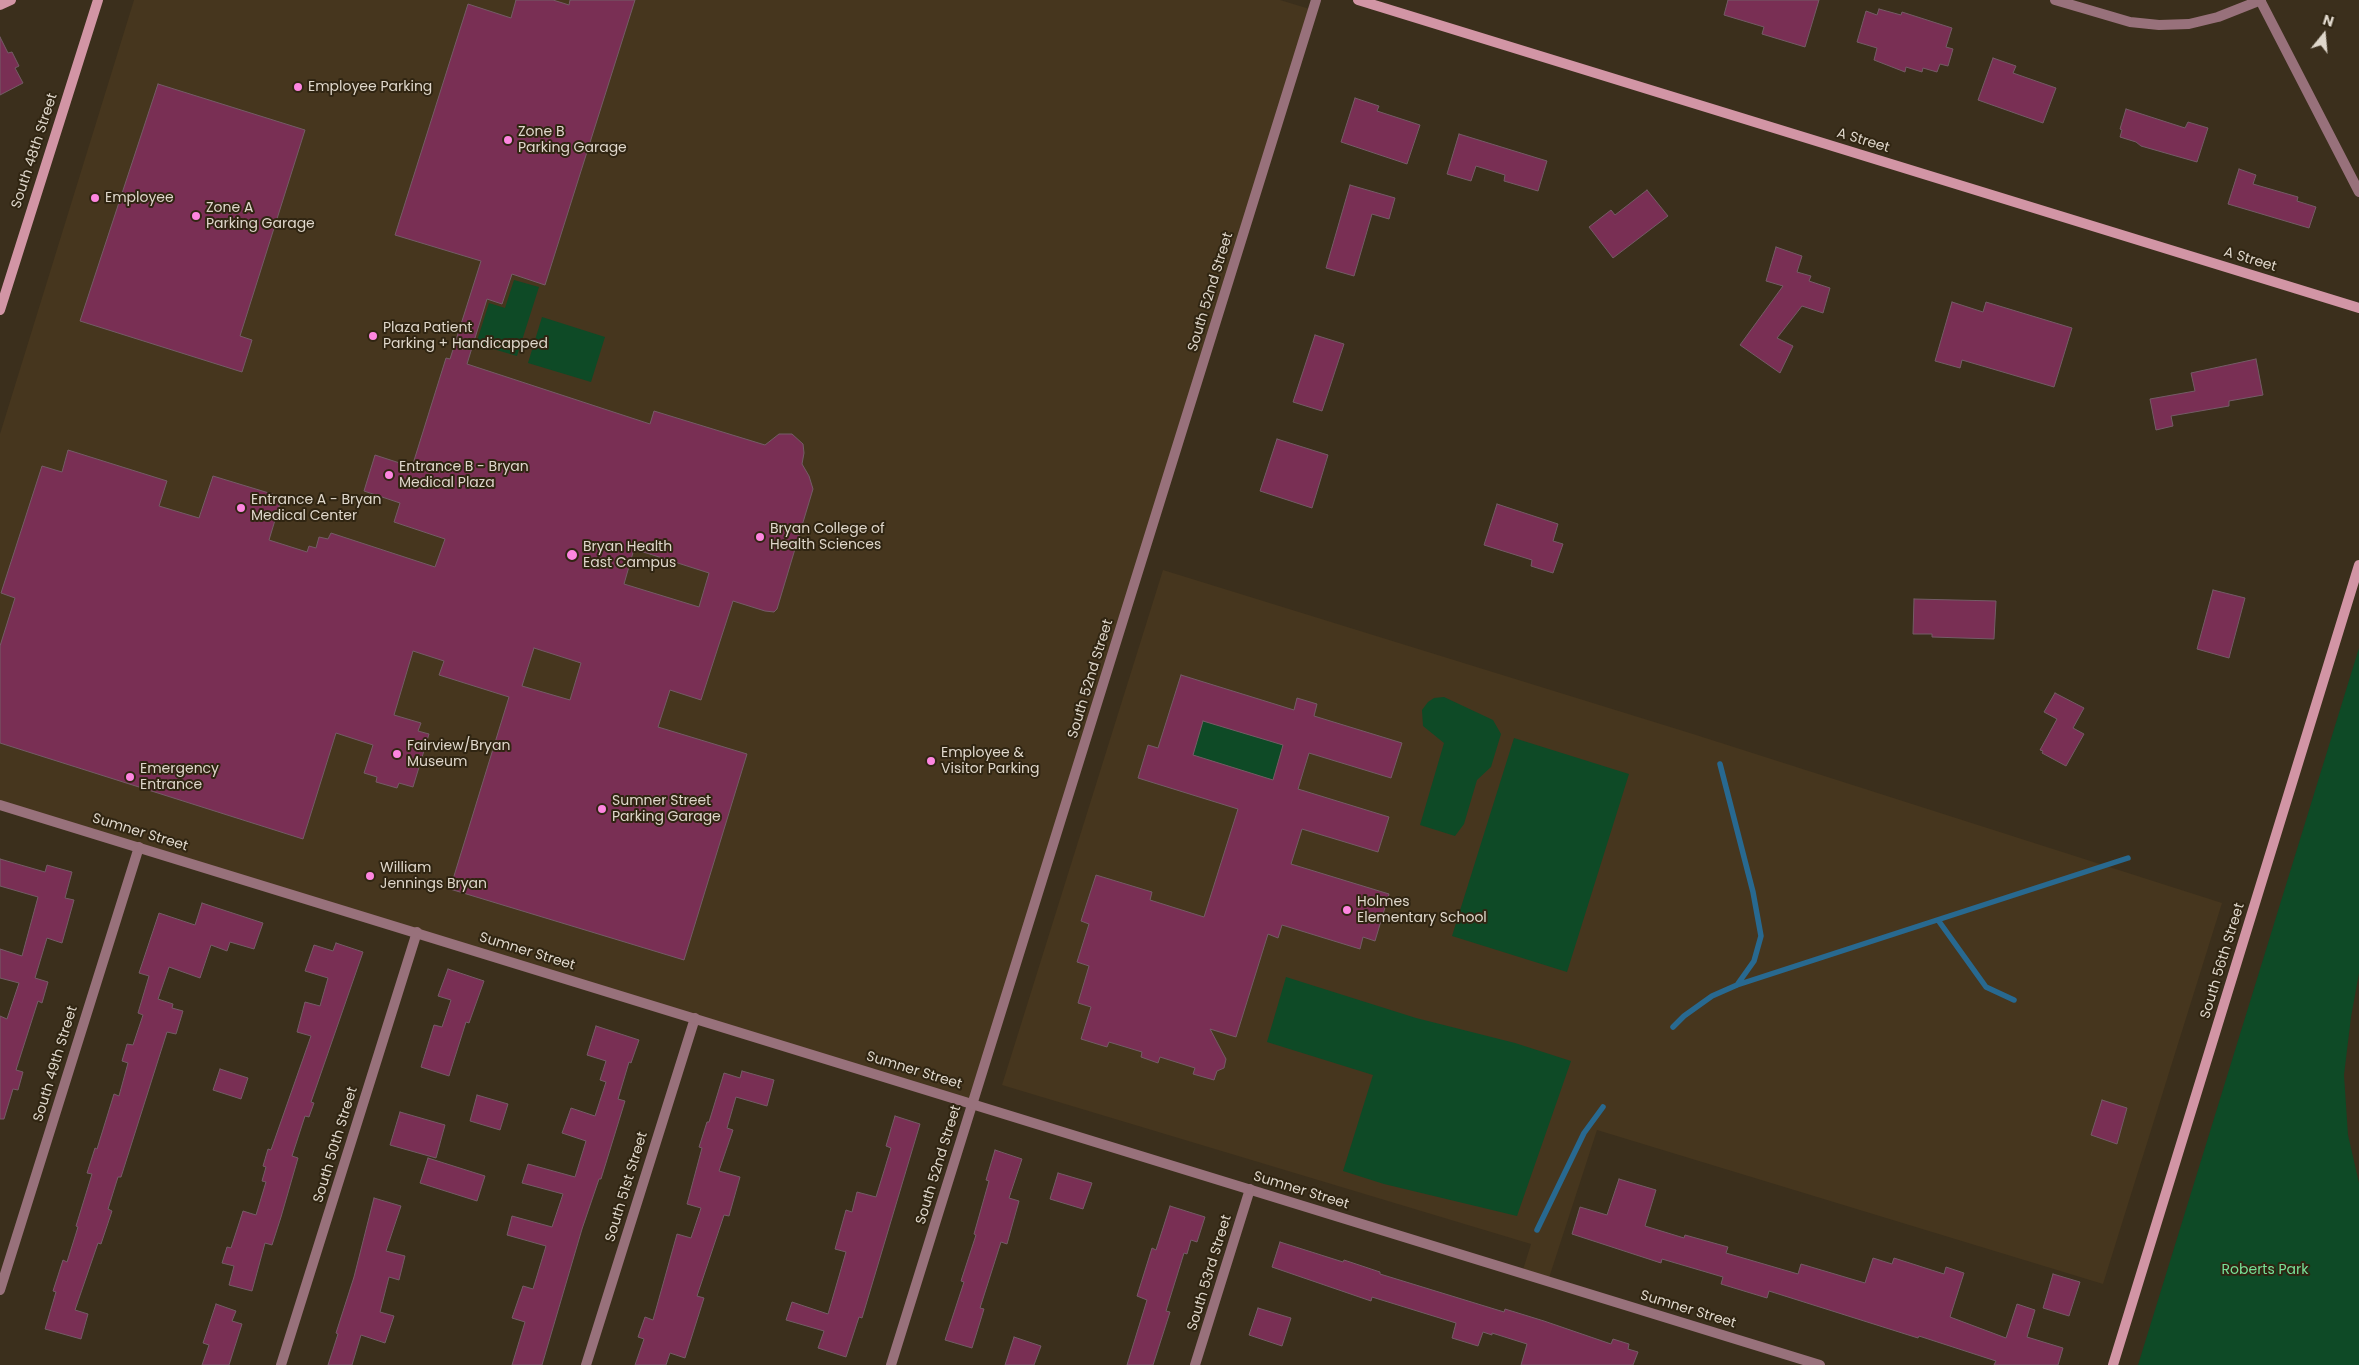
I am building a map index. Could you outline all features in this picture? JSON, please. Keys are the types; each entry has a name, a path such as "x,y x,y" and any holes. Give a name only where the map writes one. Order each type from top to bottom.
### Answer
{"main road":[{"path":"0,5 11,0"},
{"name":"South 48th Street","path":"0,310 98,0"},
{"name":"A Street","path":"1358,0 2359,308"},
{"name":"South 56th Street","path":"2112,1365 2359,565"}],"street":[{"name":"South 52nd Street","path":"891,1365 1316,0"},
{"path":"2055,0 2130,22 2159,25 2189,24 2218,16 2260,0 2359,192"},
{"name":"Sumner Street","path":"0,805 1250,1189 1804,1363 1820,1365"},
{"name":"South 49th Street","path":"0,1290 138,847"},
{"name":"South 50th Street","path":"281,1365 417,932"},
{"name":"South 51st Street","path":"586,1365 695,1018"},
{"name":"South 53rd Street","path":"1195,1365 1250,1189"}],"shaded area":[{"name":"Bryan Health East Campus","path":"134,0 1280,0 1313,10 972,1104 0,805 0,434"},
{"path":"1163,570 1693,734 2222,903 2103,1284 1597,1130 1548,1281 1522,1273 1531,1244 1002,1085"}],"green space":[{"path":"514,280 539,287 517,356 476,344 489,303 505,308"},
{"path":"542,317 605,337 591,382 528,363"},
{"name":"Roberts Park","path":"2359,648 2359,973 2351,1017 2344,1075 2348,1135 2359,1183 2359,1365 2138,1365"},
{"path":"1444,697 1493,720 1501,734 1491,767 1477,780 1464,824 1455,836 1420,825 1444,743 1423,726 1422,710 1434,698"},
{"path":"1203,721 1283,745 1273,780 1193,755"},
{"path":"1514,738 1629,774 1567,972 1452,936"},
{"path":"1286,977 1416,1018 1515,1043 1571,1061 1517,1216 1384,1184 1343,1171 1373,1075 1267,1042"}],"building":[{"path":"516,0 553,0 569,5 570,0 635,0 545,285 512,274 502,304 487,299 467,364 650,424 654,411 765,445 779,434 792,434 803,444 802,464 809,476 813,489 777,609 774,612 765,611 733,601 701,700 670,690 658,727 747,754 684,960 450,889 509,697 439,675 444,661 413,651 394,715 421,723 418,731 429,734 413,787 399,783 397,788 376,782 377,777 364,773 373,745 336,733 303,839 0,743 0,646 15,598 1,593 42,466 62,472 68,450 167,481 159,506 199,518 213,476 282,497 269,540 307,552 309,546 316,548 319,537 328,539 331,533 435,567 445,539 394,522 400,503 364,491 375,455 412,467 446,358 450,359 481,261 395,235 468,4 511,18","holes":["634,549 709,573 699,607 624,584","534,648 581,663 570,700 522,686"]},
{"path":"1728,0 1819,0 1805,47 1762,34 1764,27 1724,15"},
{"path":"1879,9 1901,15 1902,12 1952,28 1946,47 1953,49 1948,66 1940,64 1937,72 1923,68 1922,72 1906,67 1905,72 1874,60 1877,48 1857,42 1866,11 1877,15"},
{"path":"0,37 8,53 12,52 19,66 15,68 23,83 0,95"},
{"path":"1993,58 2016,66 2013,73 2056,88 2043,123 1978,100"},
{"name":"Zone A Parking Garage","path":"158,84 305,130 240,336 252,340 242,372 80,321"},
{"path":"1355,98 1379,106 1377,111 1420,125 1407,164 1341,142"},
{"path":"2126,109 2185,128 2188,122 2208,128 2197,162 2141,146 2136,142 2120,137 2122,130 2120,129"},
{"path":"1459,134 1547,161 1538,191 1504,181 1505,175 1476,166 1471,181 1447,174"},
{"path":"2239,169 2256,175 2253,184 2298,197 2297,201 2316,207 2309,228 2228,204"},
{"path":"1350,185 1395,198 1389,219 1372,214 1354,276 1326,268"},
{"path":"1647,190 1668,216 1613,258 1589,227 1611,210 1615,215"},
{"path":"1776,247 1802,256 1797,272 1811,276 1809,281 1830,288 1823,313 1802,306 1777,338 1793,346 1780,373 1740,345 1783,286 1766,281"},
{"path":"1952,302 1983,312 1986,302 2072,328 2054,387 1962,360 1960,368 1935,361"},
{"path":"1315,335 1344,344 1322,411 1293,402"},
{"path":"2256,359 2263,395 2229,401 2229,406 2171,416 2173,426 2156,430 2150,399 2195,391 2191,373"},
{"path":"1277,439 1328,455 1312,508 1260,491"},
{"path":"1497,504 1558,524 1553,541 1563,544 1553,573 1531,566 1532,560 1484,545"},
{"path":"2213,590 2245,598 2229,658 2197,649"},
{"path":"1914,599 1996,601 1994,639 1932,637 1932,634 1913,634"},
{"name":"Holmes Elementary School","path":"1181,675 1294,710 1297,698 1317,704 1314,716 1402,743 1391,778 1309,753 1298,789 1389,817 1378,852 1302,829 1291,864 1389,894 1375,941 1363,937 1360,949 1282,925 1278,938 1268,934 1236,1037 1210,1029 1226,1059 1224,1068 1217,1071 1214,1080 1193,1074 1195,1068 1160,1057 1158,1063 1141,1057 1142,1052 1109,1042 1107,1047 1081,1039 1091,1007 1078,1003 1089,966 1077,962 1089,924 1081,921 1096,875 1152,892 1150,900 1204,917 1238,809 1138,778 1148,745 1158,748","holes":["1203,721 1283,745 1273,780 1193,755"]},
{"path":"2055,693 2084,708 2073,728 2084,734 2066,766 2042,753 2043,751 2040,750 2057,719 2044,712"},
{"path":"0,859 45,872 47,865 72,872 65,898 74,900 62,943 47,938 35,978 48,982 42,1003 38,1001 16,1070 23,1072 18,1090 13,1089 4,1119 0,1119 0,1016 7,1019 19,983 0,978 0,949 22,956 38,897 0,886"},
{"path":"202,903 263,923 254,949 230,942 227,951 211,945 200,978 169,967 158,999 173,1004 172,1008 183,1011 176,1034 167,1032 121,1177 118,1177 108,1209 112,1211 101,1244 98,1243 75,1310 88,1314 81,1339 45,1329 56,1292 53,1291 63,1260 67,1262 78,1227 76,1226 92,1174 87,1173 95,1148 97,1149 114,1094 119,1096 128,1063 122,1061 127,1044 133,1045 143,1015 138,1013 149,976 139,973 159,913 195,925"},
{"path":"336,943 363,952 311,1102 314,1103 309,1117 305,1116 292,1156 298,1158 281,1217 272,1245 265,1243 252,1291 229,1285 234,1266 222,1263 227,1247 231,1248 243,1211 256,1215 266,1182 262,1181 266,1167 263,1166 268,1149 271,1150 311,1036 297,1032 305,1002 320,1006 328,978 305,971 314,945 333,951"},
{"path":"448,969 484,981 469,1023 466,1022 449,1076 421,1067 434,1025 442,1027 451,1000 438,996"},
{"path":"596,1026 639,1040 631,1063 629,1062 618,1099 625,1101 601,1179 599,1179 582,1229 542,1365 512,1365 525,1322 512,1318 523,1286 533,1289 546,1246 507,1235 512,1216 552,1227 563,1194 522,1183 528,1164 575,1177 586,1141 562,1133 571,1108 595,1116 606,1082 600,1080 606,1061 587,1055"},
{"path":"220,1069 248,1078 241,1099 213,1090"},
{"path":"742,1071 774,1080 767,1106 736,1097 727,1128 733,1130 719,1171 740,1177 729,1216 724,1215 697,1296 704,1298 685,1358 670,1353 666,1365 635,1365 644,1339 638,1337 645,1317 653,1320 677,1234 691,1238 701,1208 687,1204 702,1148 699,1147 724,1073 740,1078"},
{"path":"477,1095 508,1104 500,1130 470,1121"},
{"path":"2102,1100 2127,1108 2117,1144 2091,1135"},
{"path":"400,1112 445,1125 436,1158 390,1145"},
{"path":"895,1116 920,1124 862,1318 859,1317 846,1357 818,1348 824,1331 786,1320 792,1302 828,1314 846,1252 835,1249 846,1210 852,1212 857,1192 876,1197 891,1148 886,1146"},
{"path":"995,1150 1022,1159 1009,1198 1019,1201 1007,1244 1001,1242 980,1308 984,1309 972,1348 945,1340 964,1282 961,1281 976,1235 974,1234 989,1181 986,1180"},
{"path":"428,1158 485,1176 477,1201 420,1183"},
{"path":"1058,1173 1092,1183 1083,1209 1050,1199"},
{"path":"1619,1179 1656,1190 1645,1226 1684,1238 1685,1235 1728,1247 1726,1253 1798,1274 1801,1264 1865,1283 1873,1258 1892,1264 1894,1258 1944,1274 1946,1267 1964,1273 1950,1317 2006,1338 2017,1304 2035,1310 2027,1337 2063,1348 2058,1365 1994,1365 1996,1361 1919,1336 1918,1338 1769,1291 1767,1298 1721,1284 1723,1277 1662,1259 1661,1263 1572,1234 1580,1207 1607,1215"},
{"path":"374,1198 401,1206 386,1251 405,1256 399,1280 389,1277 380,1312 394,1316 385,1343 361,1335 352,1365 328,1365 354,1277"},
{"path":"1170,1206 1205,1217 1197,1242 1191,1240 1187,1254 1184,1253 1166,1311 1170,1312 1153,1365 1127,1365 1147,1300 1137,1296 1152,1248 1156,1250"},
{"path":"1280,1242 1343,1262 1344,1260 1380,1272 1380,1274 1504,1312 1505,1309 1544,1321 1611,1344 1613,1339 1629,1344 1628,1349 1638,1352 1633,1365 1521,1365 1527,1344 1483,1332 1478,1346 1452,1338 1456,1323 1372,1297 1371,1301 1272,1267"},
{"path":"2053,1274 2080,1282 2069,1316 2043,1308"},
{"path":"216,1304 236,1311 232,1321 242,1324 229,1365 202,1365 209,1345 203,1343"},
{"path":"1258,1308 1291,1318 1282,1346 1249,1335"},
{"path":"1014,1337 1041,1346 1034,1365 1005,1365"}],"waterway":[{"path":"1720,764 1753,892 1761,936 1754,961 1737,985"},
{"path":"1673,1027 1684,1016 1712,996 1737,985 2128,858"},
{"path":"1938,920 1986,987 2014,1000"},
{"path":"1537,1230 1584,1133 1603,1107"}],"place":[{"name":"Employee Parking","path":"298,87"},
{"name":"Zone B Parking Garage","path":"508,140"},
{"name":"Employee","path":"95,198"},
{"name":"Zone A Parking Garage","path":"196,216"},
{"name":"Plaza Patient Parking + Handicapped","path":"373,336"},
{"name":"Entrance B - Bryan Medical Plaza","path":"389,475"},
{"name":"Entrance A - Bryan Medical Center","path":"241,508"},
{"name":"Bryan College of Health Sciences","path":"760,537"},
{"name":"Bryan Health East Campus","path":"572,555"},
{"name":"Fairview/Bryan Museum","path":"397,754"},
{"name":"Employee & Visitor Parking","path":"931,761"},
{"name":"Emergency Entrance","path":"130,777"},
{"name":"Sumner Street Parking Garage","path":"602,809"},
{"name":"William Jennings Bryan","path":"370,876"},
{"name":"Holmes Elementary School","path":"1347,910"}]}
